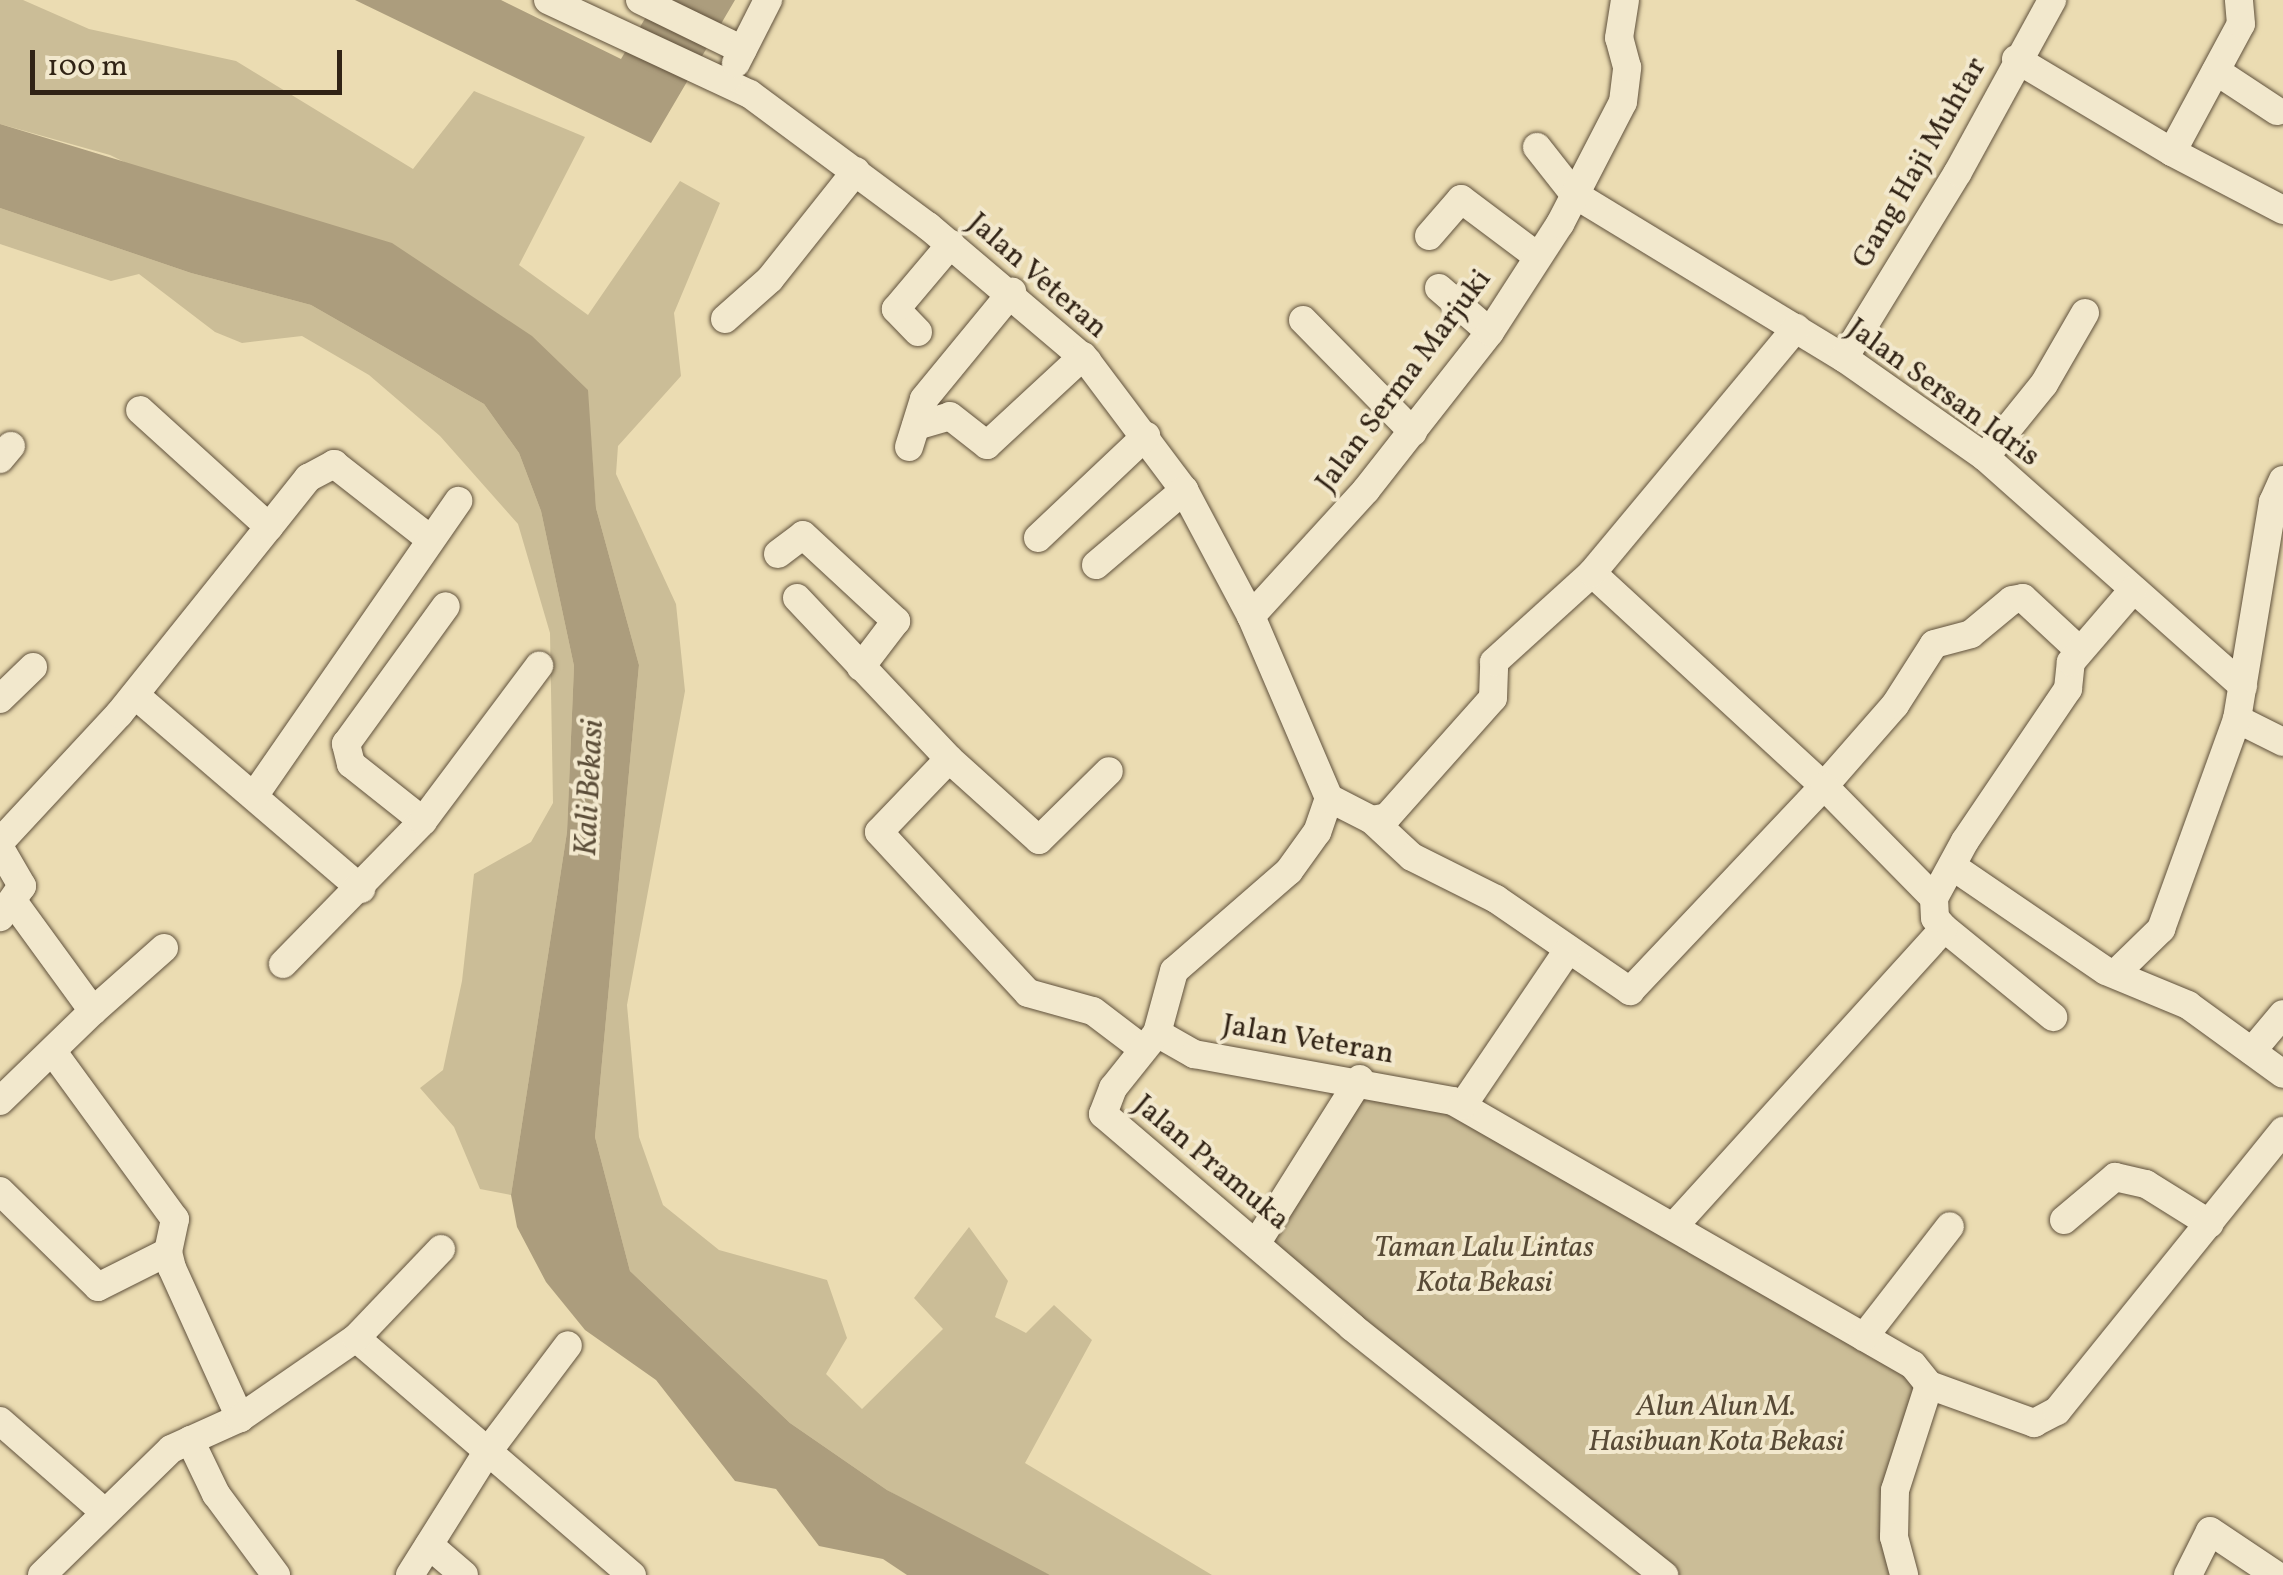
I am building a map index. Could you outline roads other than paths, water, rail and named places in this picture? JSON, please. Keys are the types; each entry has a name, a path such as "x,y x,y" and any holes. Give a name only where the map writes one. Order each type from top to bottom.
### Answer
{"street":[{"path":"640,0 743,50"},
{"path":"738,88 743,50 768,0"},
{"name":"Jalan Serma Marjuki","path":"1250,616 1413,432 1490,332 1574,194 1624,102 1627,66 1618,38 1625,0"},
{"name":"Gang Haji Muhtar","path":"1844,358 1958,172 2016,59 2052,0"},
{"path":"2172,152 2242,24 2239,0"},
{"name":"Jalan Veteran","path":"555,3 738,88 851,167 951,244 1083,356 1184,490 1250,616 1329,798"},
{"path":"2016,59 2172,152 2283,210"},
{"path":"2216,72 2277,110"},
{"path":"1537,147 1574,194"},
{"path":"725,320 770,279 851,167"},
{"name":"Jalan Sersan Idris","path":"1574,194 1844,358 1985,457 2243,686"},
{"path":"1429,236 1461,200 1536,256"},
{"path":"918,332 896,306 951,244"},
{"path":"1439,288 1490,332"},
{"path":"1012,292 956,354 924,399 912,436 950,416 987,445 1083,356"},
{"path":"1985,457 2044,384 2085,313"},
{"path":"1303,320 1413,432"},
{"path":"1372,820 1387,817 1485,710 1494,698 1494,662 1592,573 1796,328"},
{"path":"140,410 269,526"},
{"path":"1038,538 1146,436"},
{"path":"93,1011 12,902 0,846 135,695 308,478 334,464 430,539"},
{"path":"2117,972 2161,928 2237,719 2273,502 2283,480"},
{"path":"1096,565 1184,490"},
{"path":"254,796 458,501"},
{"path":"778,554 803,535 896,621 861,666"},
{"path":"1592,573 1824,786 1934,898"},
{"path":"2053,1017 1944,928 1935,918 1934,898 2068,689 2079,650 2132,590"},
{"path":"797,598 949,759 1039,840 1110,771"},
{"path":"1150,1041 1174,971 1289,871 1317,832 1329,798 1372,820 1412,857 1496,899 1633,991 1895,705 1934,644 1971,634 2012,600 2024,598 2079,650"},
{"path":"345,754 350,734 446,606"},
{"path":"283,964 361,889 423,821 539,666"},
{"path":"0,699 33,667"},
{"path":"135,695 361,889"},
{"path":"2237,719 2283,742"},
{"path":"301,727 345,754 423,821"},
{"name":"Jalan Veteran","path":"949,759 879,832 1028,993 1093,1010 1150,1041 1194,1054 1360,1078 1463,1105 1676,1224 1913,1364 1929,1385"},
{"path":"1952,866 2034,926 2188,1006 2283,1074"},
{"path":"1676,1224 1944,928"},
{"path":"0,1101 164,948"},
{"path":"1463,1105 1568,950"},
{"path":"2252,1051 2283,1014"},
{"name":"Jalan Pramuka","path":"1150,1041 1113,1088 1102,1114 1352,1326 1664,1575"},
{"path":"54,1052 175,1218 168,1252 240,1418"},
{"path":"1256,1244 1360,1078"},
{"path":"1904,1575 1894,1537 1896,1490 1929,1385 2044,1421 2283,1131"},
{"path":"2064,1220 2115,1178 2146,1184 2210,1224"},
{"path":"0,1191 98,1287 168,1252"},
{"path":"1864,1337 1950,1226"},
{"path":"42,1575 102,1510 190,1440 240,1418 356,1338 441,1249"},
{"path":"356,1338 486,1454 632,1575"},
{"path":"410,1575 486,1454 568,1346"},
{"path":"0,1421 102,1510"},
{"path":"190,1440 216,1494 276,1575"},
{"path":"2188,1575 2210,1531 2276,1575"},
{"path":"429,1545 464,1575"}],"water":[{"path":"355,0 501,0 621,59 656,0 735,0 651,143"},
{"name":"Kali Bekasi","path":"0,124 392,243 532,336 588,390 596,508 639,665 595,1137 630,1271 790,1423 887,1490 1050,1575 907,1575 883,1559 819,1546 776,1489 735,1481 656,1380 585,1330 546,1282 517,1227 511,1195 567,832 574,666 541,511 519,453 484,404 311,305 191,273 0,208"}],"park label":[{"name":"Taman Lalu Lintas Kota Bekasi","path":"1484,1265"},
{"name":"Alun Alun M. Hasibuan Kota Bekasi","path":"1716,1424"}]}
